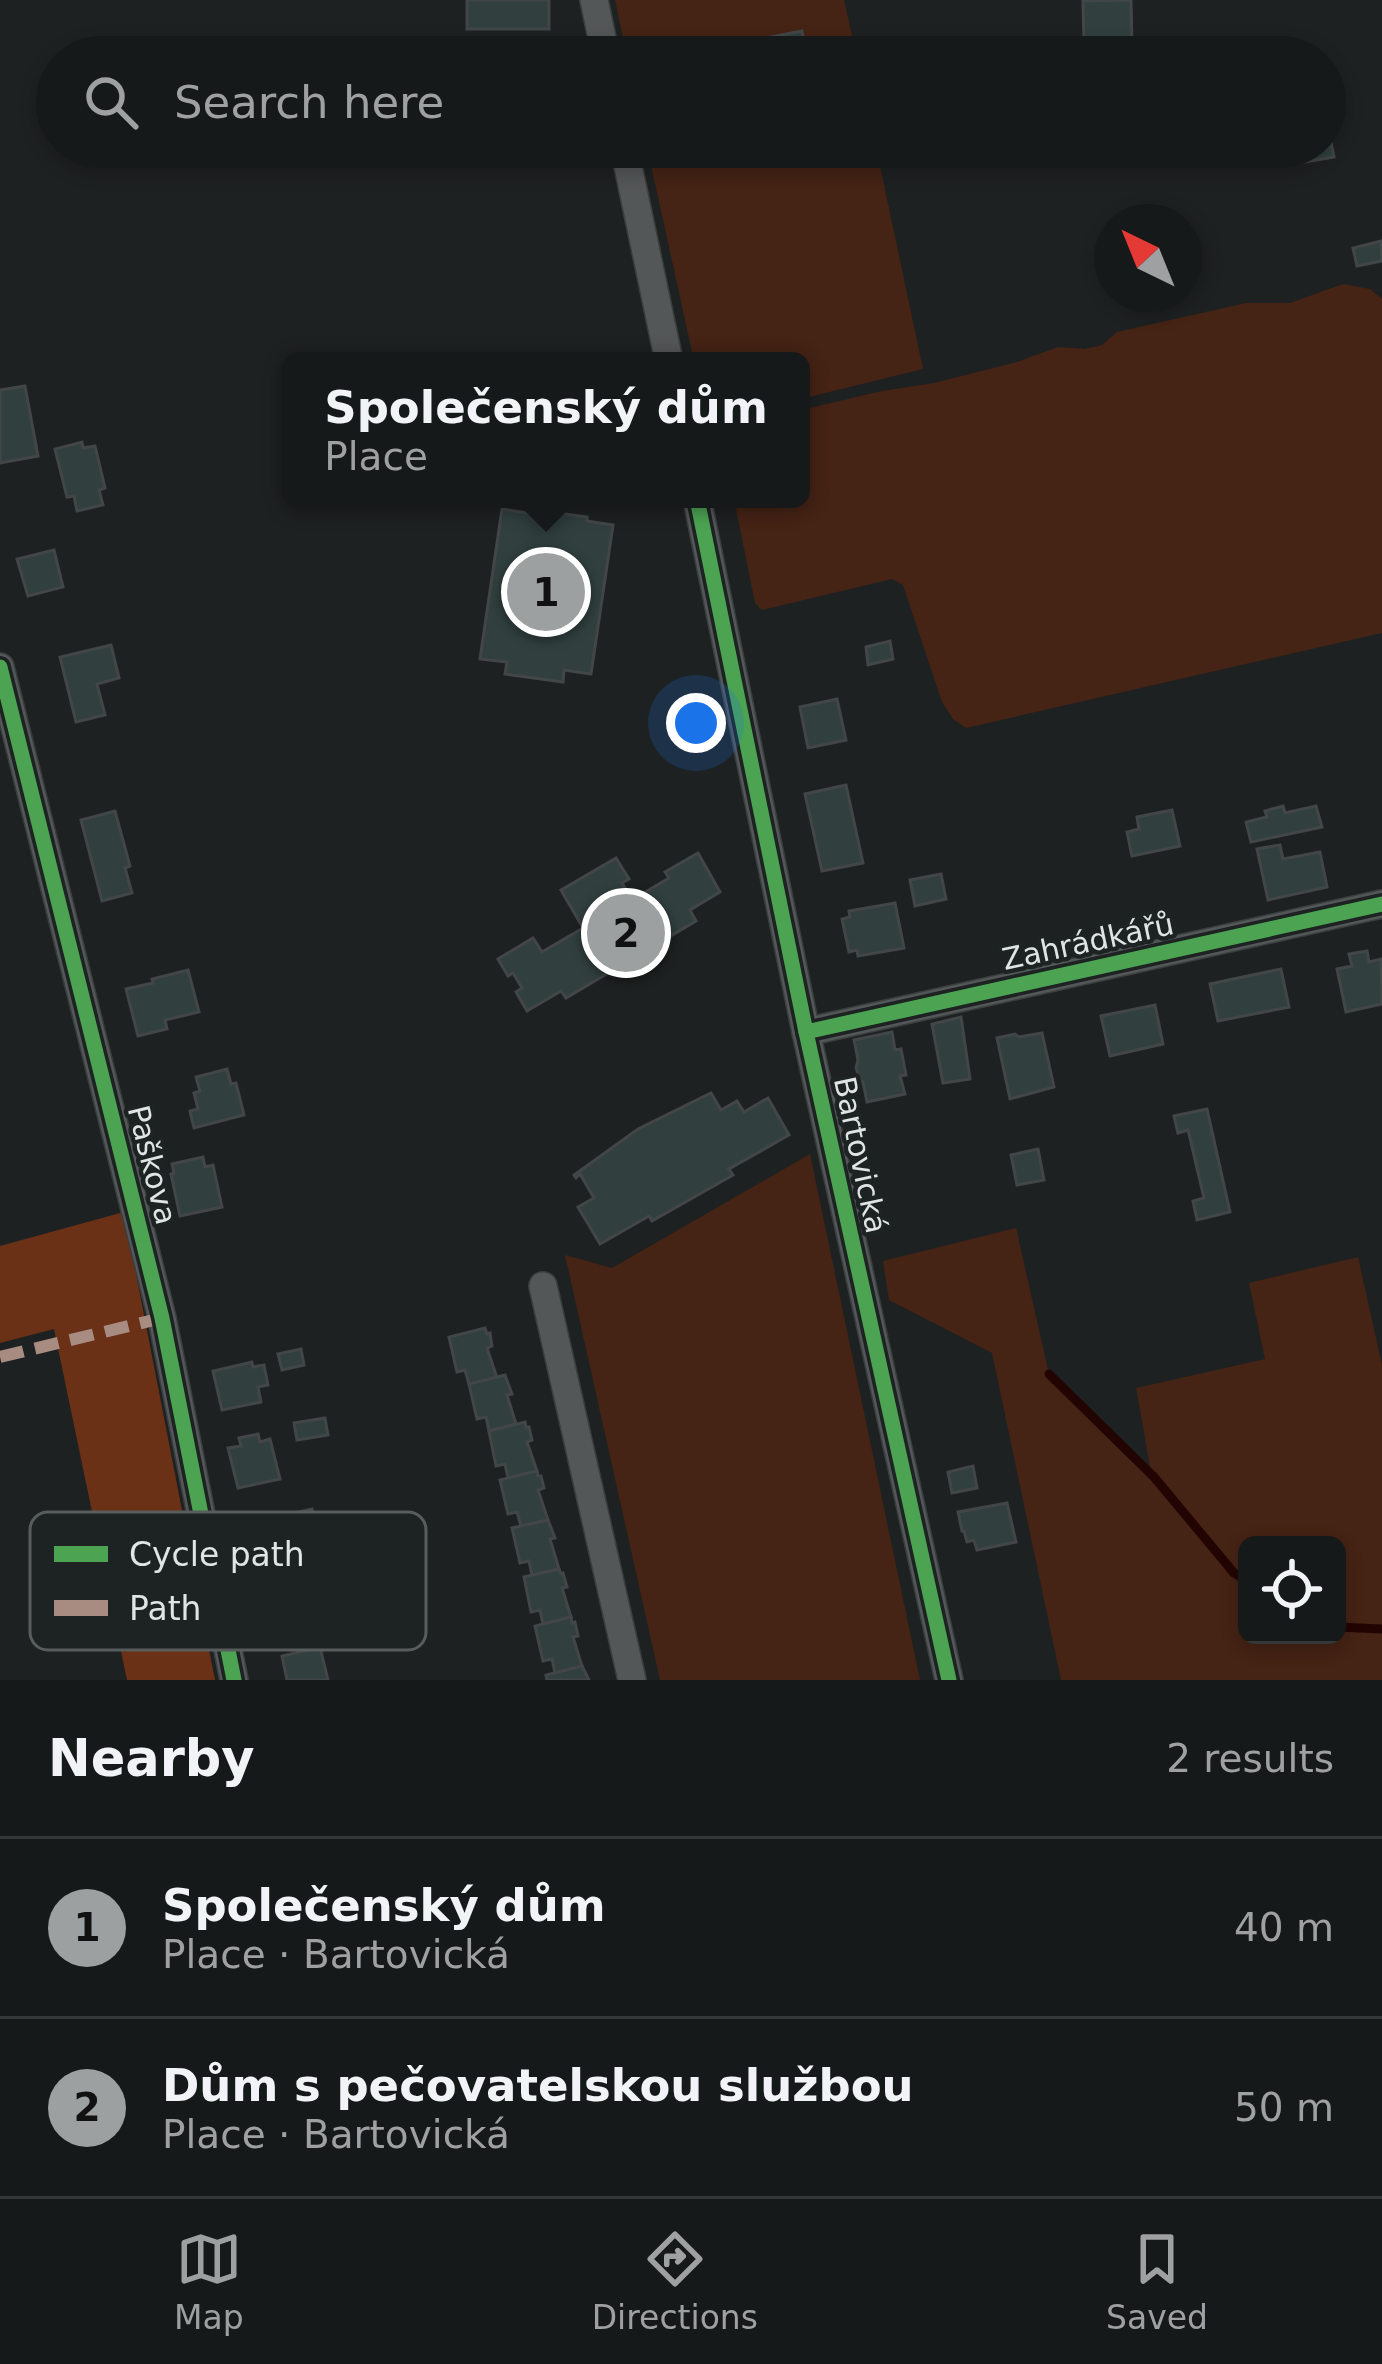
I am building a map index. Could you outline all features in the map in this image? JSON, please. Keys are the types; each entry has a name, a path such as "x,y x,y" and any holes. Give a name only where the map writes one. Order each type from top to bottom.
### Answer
{"street":[{"path":"594,0 602,36"},
{"path":"628,168 667,352"},
{"name":"Bartovická","path":"700,508 806,1032 949,1680"},
{"name":"Paškova","path":"0,668 162,1318 200,1512"},
{"name":"Zahrádkářů","path":"806,1032 1382,904"},
{"path":"543,1286 632,1680"},
{"name":"Paškova","path":"227,1650 233,1680"}],"shaded area":[{"path":"615,0 844,0 852,36 623,36"},
{"path":"652,168 880,168 923,369 810,397 810,352 692,352"},
{"path":"1343,284 1370,289 1382,299 1382,633 966,728 942,702 903,585 892,579 762,610 755,603 736,508 810,508 810,408 934,383 1058,347 1102,345 1117,332 1246,303 1290,303"},
{"path":"810,1154 920,1680 660,1680 565,1255 612,1268"},
{"path":"124,1212 182,1512 92,1512 54,1329 0,1343 0,1246"},
{"path":"1016,1228 1049,1374 1152,1478 1136,1388 1265,1359 1249,1283 1358,1257 1382,1365 1382,1680 1061,1680 992,1353 889,1300 883,1261"},
{"path":"121,1650 209,1650 215,1680 127,1680"}],"building":[{"path":"467,0 549,0 549,29 467,29"},
{"path":"1131,0 1132,36 1084,36 1083,1"},
{"path":"1381,241 1382,261 1357,266 1353,248"},
{"path":"25,386 38,456 0,463 0,390"},
{"path":"82,442 83,448 95,446 105,488 99,490 103,505 77,511 74,496 67,497 55,449"},
{"path":"502,509 587,517 587,521 613,525 591,674 564,670 563,682 505,674 507,662 480,659"},
{"path":"54,550 63,587 28,596 17,559"},
{"path":"890,641 893,659 868,665 866,647"},
{"path":"111,645 119,678 97,684 105,715 76,722 60,657"},
{"path":"837,699 846,740 808,748 800,707"},
{"path":"846,785 863,863 822,871 805,794"},
{"path":"1283,806 1285,813 1316,806 1322,827 1251,842 1246,822 1267,817 1265,811"},
{"path":"1172,810 1180,846 1132,856 1127,832 1139,829 1137,817"},
{"path":"115,811 132,893 102,901 81,820"},
{"path":"1280,845 1283,859 1320,852 1327,887 1268,900 1257,849"},
{"path":"698,853 720,892 690,910 696,921 566,998 561,991 527,1011 516,992 522,988 498,959 533,938 542,952 583,928 561,890 616,858 629,879 622,883 632,900 669,878 665,872"},
{"path":"941,874 946,899 915,906 910,880"},
{"path":"895,903 904,948 858,956 857,950 849,952 842,919 850,917 849,911"},
{"path":"1367,951 1369,962 1381,959 1382,1004 1346,1012 1337,969 1352,966 1349,954"},
{"path":"1281,969 1289,1007 1218,1021 1210,984"},
{"path":"188,970 199,1012 165,1020 167,1029 138,1036 126,989"},
{"path":"1155,1005 1163,1044 1110,1056 1101,1016"},
{"path":"961,1017 970,1079 943,1083 932,1024"},
{"path":"892,1032 895,1050 901,1049 905,1094 867,1102 856,1068 854,1040"},
{"path":"1042,1033 1054,1087 1010,1099 997,1038"},
{"path":"227,1069 244,1115 194,1128 190,1111 198,1109 196,1077"},
{"path":"711,1093 721,1110 737,1101 744,1112 768,1098 789,1135 729,1169 733,1175 600,1244 578,1207 594,1198 580,1174 574,1175 638,1129"},
{"path":"1207,1109 1230,1212 1197,1220 1193,1201 1204,1198 1188,1130 1178,1133 1174,1116"},
{"path":"1038,1149 1044,1180 1017,1185 1011,1155"},
{"path":"203,1157 205,1167 213,1165 222,1207 180,1216 172,1164"},
{"path":"485,1328 490,1333 492,1346 487,1348 497,1378 469,1384 465,1370 457,1372 449,1337"},
{"path":"301,1349 304,1365 282,1370 278,1354"},
{"path":"252,1362 253,1367 264,1365 268,1385 258,1387 261,1402 222,1410 213,1371"},
{"path":"505,1375 516,1424 489,1431 486,1417 477,1419 469,1384"},
{"path":"325,1418 328,1435 297,1440 294,1423"},
{"path":"525,1422 537,1471 508,1478 505,1464 496,1466 489,1431"},
{"path":"258,1434 260,1442 270,1439 280,1479 238,1488 228,1448 241,1446 239,1438"},
{"path":"973,1466 977,1488 952,1493 948,1472"},
{"path":"537,1471 548,1520 521,1526 517,1512 508,1514 500,1480"},
{"path":"1007,1503 1016,1542 977,1550 974,1540 967,1542 958,1512"},
{"path":"548,1520 559,1569 532,1575 529,1561 520,1563 512,1528"},
{"path":"559,1569 571,1617 543,1624 540,1610 531,1612 524,1577"},
{"path":"571,1617 582,1666 555,1673 552,1659 543,1661 535,1626"},
{"path":"321,1650 328,1680 287,1680 282,1656"},
{"path":"582,1666 589,1680 547,1680 546,1675"}],"waterway":[{"path":"1049,1374 1154,1477 1238,1575"},
{"path":"1346,1627 1382,1629"}],"marked path":[{"path":"0,1357 162,1318"}],"cycle path":[{"path":"699,508 806,1032 949,1680"},
{"path":"0,667 162,1318 201,1512"},
{"path":"806,1032 1382,904"},
{"path":"228,1650 234,1680"}],"place":[{"name":"Společenský dům","path":"546,592"},
{"name":"Dům s pečovatelskou službou","path":"626,933"}]}
